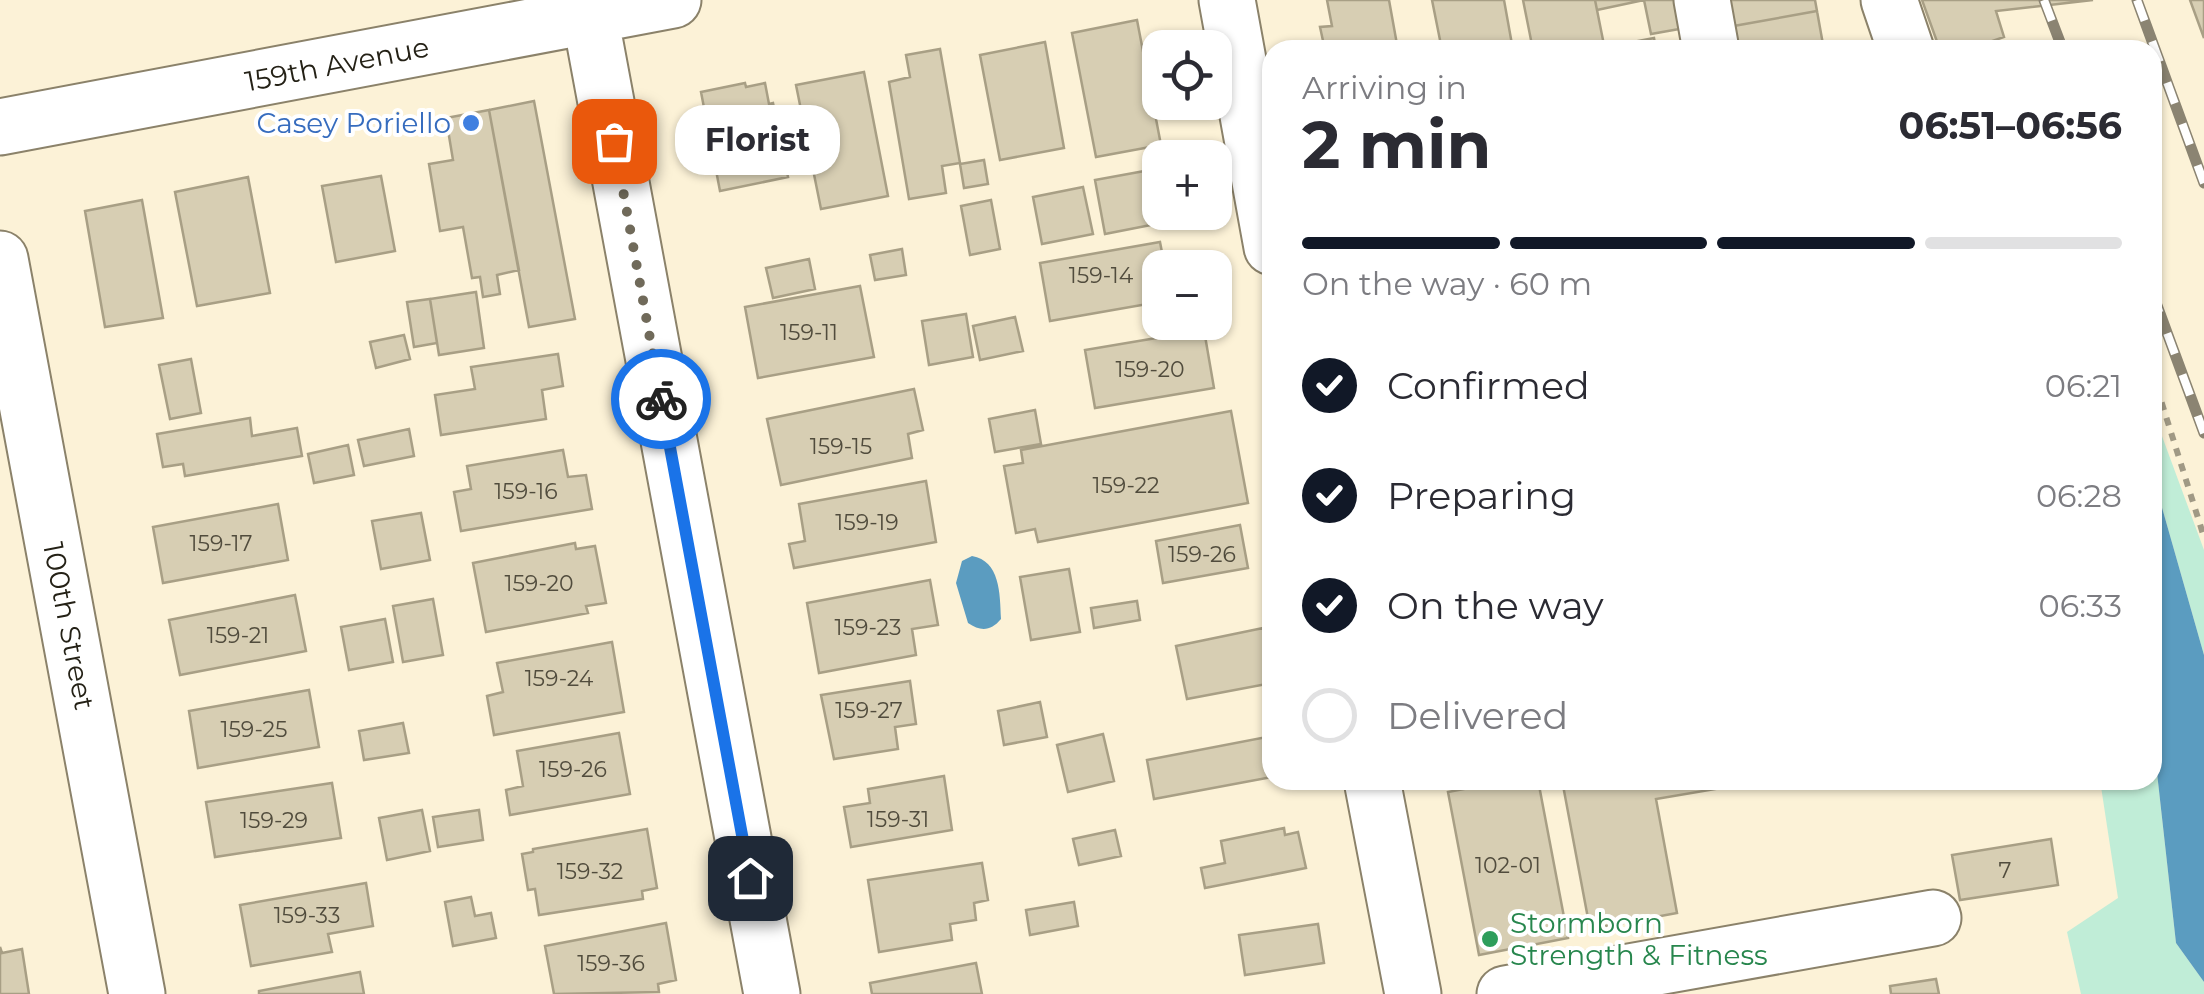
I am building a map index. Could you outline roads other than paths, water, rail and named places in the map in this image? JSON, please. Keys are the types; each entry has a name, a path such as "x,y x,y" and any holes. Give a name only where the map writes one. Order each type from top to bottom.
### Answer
{"street":[{"name":"159th Avenue","path":"0,127 589,8 673,0"},
{"path":"1226,0 1262,179"},
{"path":"1702,0 1709,40"},
{"path":"1889,0 1903,40"},
{"path":"589,8 772,994"},
{"name":"100th Street","path":"0,259 137,994"},
{"path":"1374,790 1413,994"},
{"path":"1505,994 1933,918"}],"water":[{"path":"2162,508 2204,655 2204,982 2176,943 2159,790 2162,790"},
{"path":"972,556 988,564 999,589 1001,619 986,629 968,623 956,583 962,561"}],"railway":[{"path":"2044,0 2059,40"},
{"path":"2137,0 2152,40"},
{"path":"2162,68 2204,183"},
{"path":"2162,319 2204,433"}],"place":[{"name":"Casey Poriello","path":"471,123"},
{"name":"Florist","path":"614,141"},
{"name":"Stormborn Strength & Fitness","path":"1490,939"}]}
